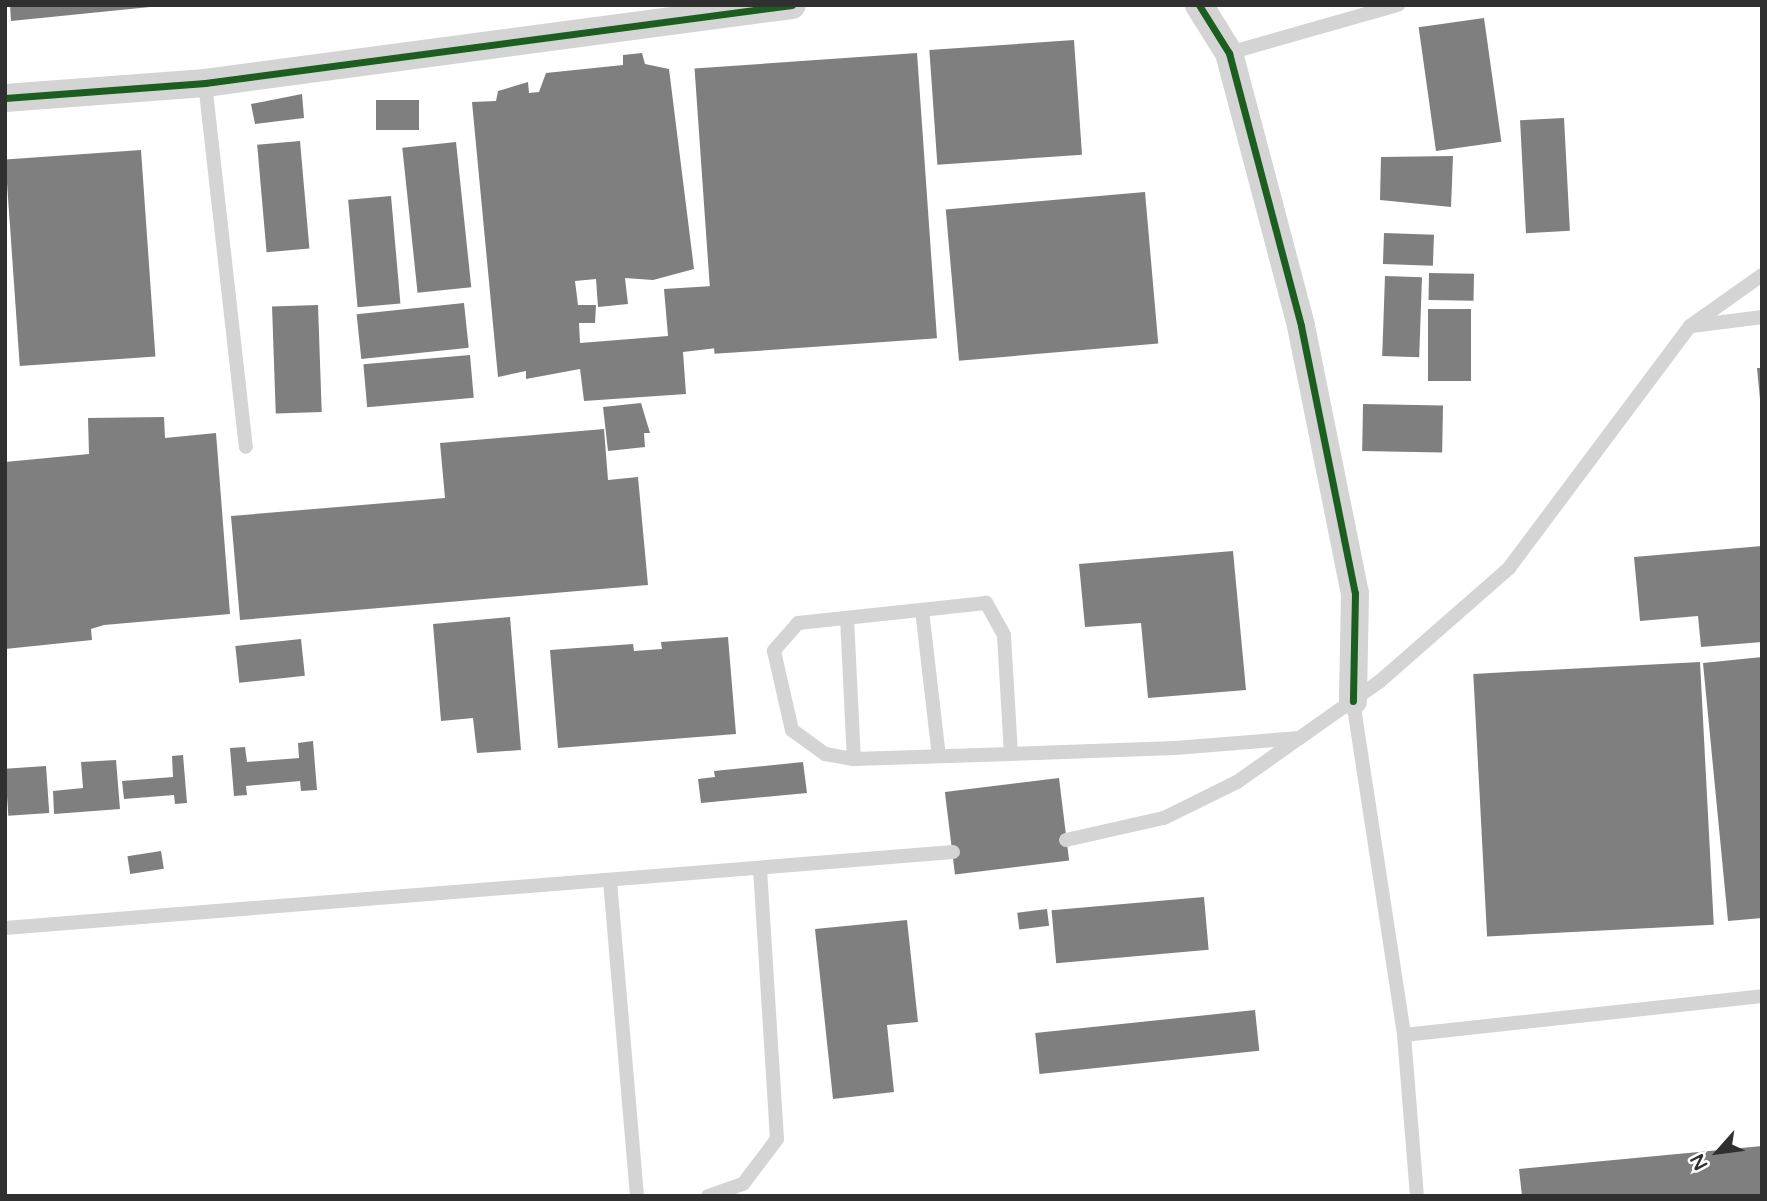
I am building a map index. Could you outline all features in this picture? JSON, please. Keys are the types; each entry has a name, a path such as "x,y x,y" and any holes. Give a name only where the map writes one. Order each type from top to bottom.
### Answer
{"street":[{"path":"5,98 205,83 792,5"},
{"path":"1199,5 1229,53 1301,326 1355,593 1353,701"}],"lane":[{"path":"1229,53 1398,5"},
{"path":"205,83 246,447"},
{"path":"1066,840 1164,818 1237,782 1353,701 1509,568 1690,326 1762,275"},
{"path":"1690,326 1762,317"},
{"path":"1011,754 1003,635 986,603 798,623 774,651 792,730 825,754 854,759 1011,754 1300,738"},
{"path":"922,610 939,756"},
{"path":"846,618 854,759"},
{"path":"1353,701 1404,1035 1417,1196"},
{"path":"5,928 760,870 953,852"},
{"path":"708,1196 743,1184 777,1139 760,870"},
{"path":"610,881 637,1196"},
{"path":"1404,1035 1762,996"}],"building":[{"path":"10,5 150,5 150,7 11,21"},
{"path":"1484,18 1501,142 1436,151 1419,27"},
{"path":"1074,40 1082,155 937,165 929,50"},
{"path":"642,53 645,64 669,69 694,269 653,280 625,278 628,304 598,307 596,279 575,281 578,305 596,305 595,323 579,323 580,343 668,336 664,289 713,286 717,348 683,352 686,394 584,401 580,369 526,379 526,371 498,377 472,102 496,101 498,91 528,82 529,93 539,92 546,73 623,65 623,55"},
{"path":"917,53 937,338 714,354 695,69"},
{"path":"302,94 304,118 255,124 251,104"},
{"path":"376,100 419,100 419,130 376,130"},
{"path":"1564,118 1570,231 1526,233 1520,120"},
{"path":"300,141 309,249 267,252 257,145"},
{"path":"456,142 471,287 418,293 402,148"},
{"path":"141,150 155,356 20,366 5,159"},
{"path":"1453,156 1451,207 1380,200 1381,157"},
{"path":"1145,192 1158,343 959,361 946,209"},
{"path":"391,196 400,304 358,307 348,200"},
{"path":"1384,233 1434,235 1433,266 1383,264"},
{"path":"1429,273 1474,274 1474,301 1429,300"},
{"path":"1385,276 1422,277 1419,357 1382,356"},
{"path":"464,303 469,348 361,359 357,314"},
{"path":"318,305 322,412 276,414 272,307"},
{"path":"1428,309 1471,309 1471,381 1428,381"},
{"path":"470,355 474,398 367,407 363,364"},
{"path":"1757,368 1762,368 1762,399 1760,399"},
{"path":"641,403 650,433 644,433 645,447 608,451 603,407"},
{"path":"1363,404 1443,405 1442,452 1362,451"},
{"path":"164,417 165,438 216,433 230,614 104,625 91,629 92,640 5,649 5,462 89,454 88,418"},
{"path":"604,429 608,480 638,477 648,585 240,620 231,516 445,498 440,443"},
{"path":"1762,546 1762,642 1701,647 1698,616 1640,621 1634,557"},
{"path":"1233,551 1246,690 1148,698 1141,623 1085,627 1079,564"},
{"path":"510,617 521,750 477,753 473,718 441,721 433,624"},
{"path":"728,637 736,734 558,748 550,650 633,644 634,651 662,649 661,642"},
{"path":"301,639 305,676 239,683 235,646"},
{"path":"1762,657 1762,918 1728,921 1703,663"},
{"path":"1700,662 1714,925 1487,937 1473,674"},
{"path":"313,741 317,790 301,791 300,781 246,786 247,795 234,796 230,748 245,747 247,762 299,758 298,743"},
{"path":"183,755 187,803 175,804 174,795 124,799 122,781 173,777 172,756"},
{"path":"116,760 120,809 54,814 53,791 83,788 81,762"},
{"path":"803,762 807,793 701,803 698,779 715,777 714,771"},
{"path":"46,766 49,813 8,816 5,769"},
{"path":"1059,778 1069,860 955,874 945,792"},
{"path":"161,851 164,869 130,874 127,856"},
{"path":"1204,897 1209,950 1056,963 1052,910"},
{"path":"1047,909 1049,926 1019,930 1017,913"},
{"path":"907,920 918,1022 887,1025 894,1092 833,1099 815,929"},
{"path":"1255,1010 1259,1051 1039,1074 1035,1033"},
{"path":"1762,1146 1762,1196 1522,1196 1519,1169"}],"cycle path":[{"path":"5,98 205,83 792,5"},
{"path":"1199,5 1229,53 1301,326 1355,593 1353,701"}]}
